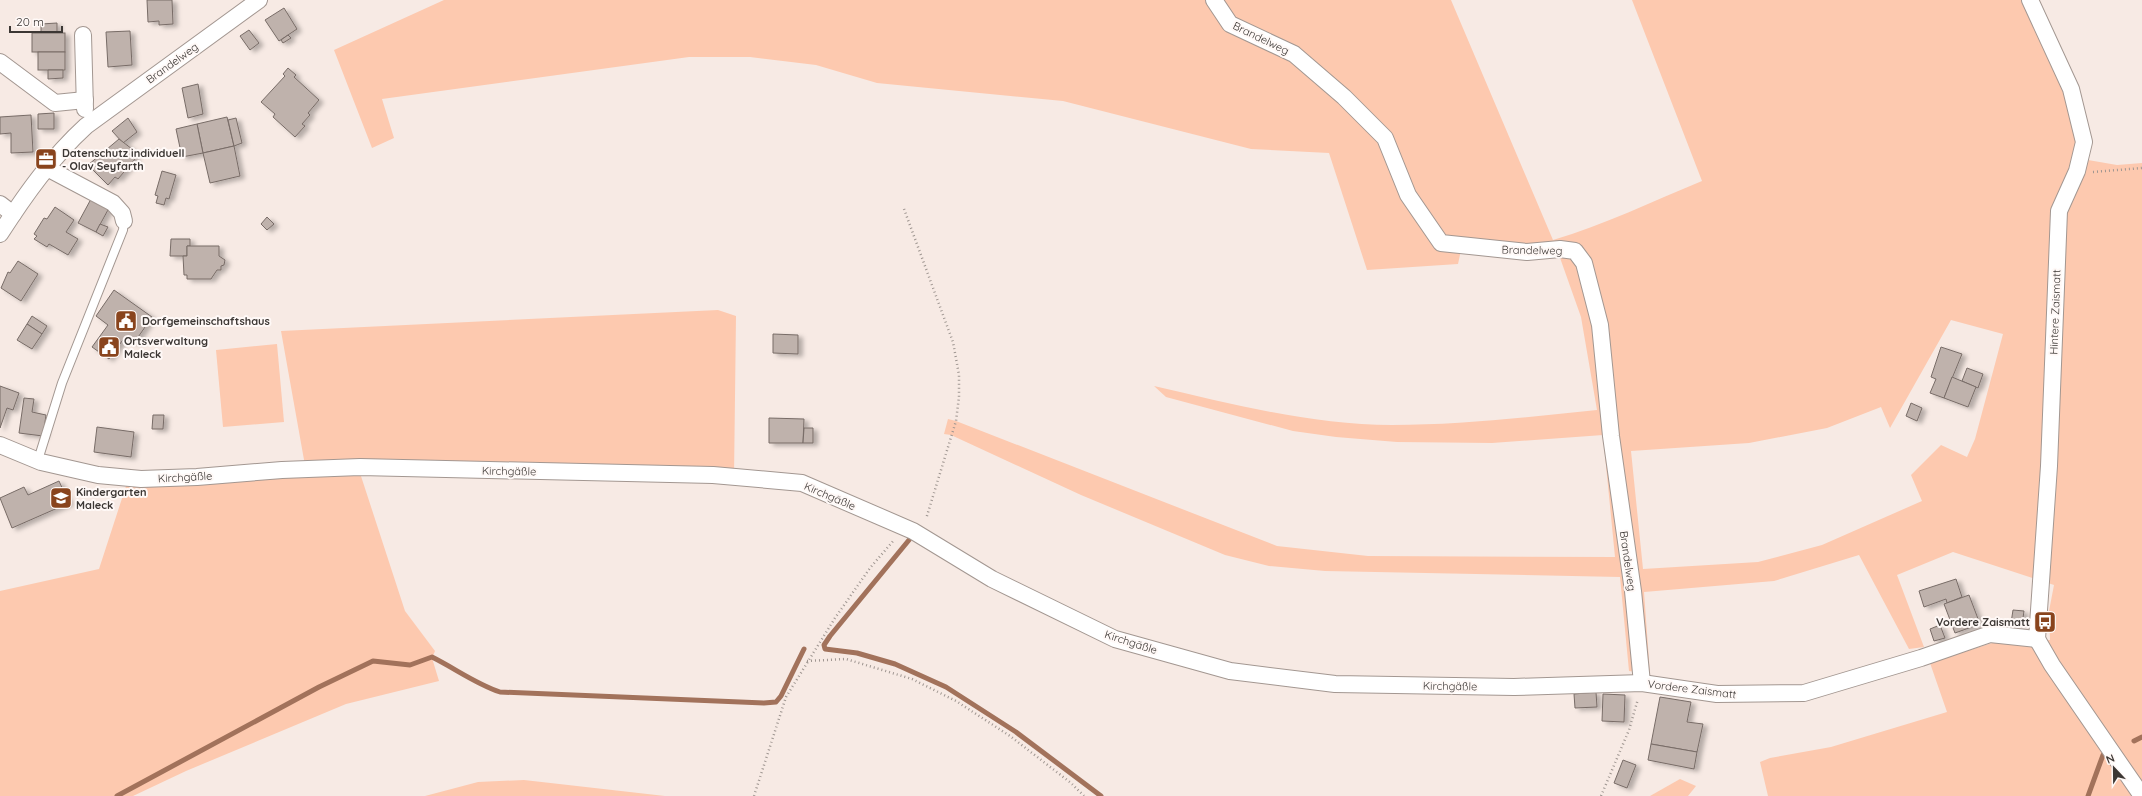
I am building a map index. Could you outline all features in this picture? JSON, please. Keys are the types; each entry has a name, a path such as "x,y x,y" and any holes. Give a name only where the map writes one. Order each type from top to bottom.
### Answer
{"street":[{"name":"Brandelweg","path":"0,234 13,214 67,143 86,126 259,0"},
{"name":"Brandelweg","path":"1214,0 1230,24 1294,54 1344,97 1385,138 1408,195 1441,243 1527,252 1560,249 1575,251 1584,263 1600,325 1642,683"},
{"name":"Hintere Zaismatt","path":"2030,0 2071,89 2084,142 2077,172 2059,211 2049,466 2037,639"},
{"path":"82,35 86,126"},
{"path":"0,62 55,103 85,100"},
{"path":"47,168 112,203 122,213 124,221"},
{"path":"0,204 13,214"},
{"name":"Kirchgäßle","path":"0,445 38,460 98,475 141,479 197,477 282,470 360,467 713,475 802,483 912,531 992,579 1115,638 1230,671 1335,684 1514,687 1580,685"},
{"name":"Vordere Zaismatt","path":"1580,685 1642,683 1717,694 1804,693 1921,658 1990,634 2037,639"},
{"path":"2037,639 2052,665 2142,796"}],"lane":[{"path":"38,460 62,383 123,230 124,221"}],"path":[{"path":"2077,172 2110,172 2142,168"},
{"path":"754,796 786,697 807,661 870,568 912,531 928,514 956,421 959,397 959,375 953,342 904,210"},
{"path":"807,661 846,659 918,682 956,701 1010,736 1070,783 1084,796"},
{"path":"1601,796 1630,730 1642,683"}],"shaded area":[{"path":"444,0 1451,0 1553,240 1610,220 1702,181 1632,0 2037,0 2088,160 2117,165 2142,163 2142,796 1768,796 1760,762 1770,758 1831,747 1947,712 1930,663 1992,643 2050,640 2049,611 2054,585 1953,552 1897,575 1924,647 1909,649 1859,555 1774,581 1644,592 1650,674 1629,671 1620,577 1325,571 1269,566 1225,555 1081,495 951,435 944,434 948,419 956,421 1277,546 1368,556 1615,557 1603,435 1492,443 1397,442 1336,437 1293,431 1166,397 1154,386 1272,412 1362,424 1444,424 1597,410 1581,317 1559,255 1461,250 1458,264 1367,270 1329,153 1251,149 1063,101 877,83 816,65 750,57 689,57 382,99 394,138 372,148 334,50","holes":["1951,320 2003,334 1975,439 1967,457 1941,445 1911,475 1922,501 1822,545 1758,562 1643,569 1631,451 1749,443 1827,428 1881,407 1890,428"]},
{"path":"718,310 736,316 734,477 359,470 405,611 435,651 432,658 439,681 346,704 186,771 133,796 0,796 0,591 99,569 127,483 306,471 281,331"},
{"path":"277,344 284,422 223,427 216,350"},
{"path":"1680,779 1696,786 1688,796 1650,796"},
{"path":"524,780 665,796 425,796 478,782"}],"building":[{"path":"147,0 172,0 173,24 159,25 159,21 148,22"},
{"path":"284,8 297,29 279,41 265,20"},
{"path":"57,23 57,33 41,33 41,24"},
{"path":"249,30 259,43 250,50 240,36"},
{"path":"130,31 132,65 108,67 106,32"},
{"path":"32,33 65,33 65,52 32,52"},
{"path":"288,35 291,38 283,43 281,40"},
{"path":"38,52 65,52 65,70 38,70"},
{"path":"288,68 296,75 294,77 319,100 308,113 310,115 302,124 305,126 295,137 273,117 275,114 261,102 285,76 283,74"},
{"path":"48,70 63,70 63,78 48,79"},
{"path":"198,84 203,114 188,118 182,88"},
{"path":"54,113 54,129 38,129 38,114"},
{"path":"31,115 33,152 11,153 11,133 0,134 0,117"},
{"path":"227,117 234,146 203,153 197,124"},
{"path":"128,118 137,132 123,143 112,131"},
{"path":"236,118 242,143 234,146 228,120"},
{"path":"197,124 203,153 182,157 176,129"},
{"path":"119,139 132,149 130,152 136,158 118,179 115,177 108,185 88,165"},
{"path":"234,146 240,176 210,183 203,153"},
{"path":"162,171 176,175 169,199 166,198 164,205 156,203 158,196 155,195"},
{"path":"91,199 109,208 96,232 78,223"},
{"path":"55,207 74,220 66,232 78,239 68,255 49,244 47,247 34,239 37,236 34,234 44,218 47,219"},
{"path":"267,217 274,224 267,230 261,224"},
{"path":"100,224 108,227 103,236 96,232"},
{"path":"171,239 190,239 190,246 187,246 187,256 170,256"},
{"path":"187,246 219,246 219,256 225,260 224,265 221,266 221,270 217,270 211,279 187,279 187,275 184,275 183,256 187,256"},
{"path":"18,261 38,274 21,301 1,288 8,272 10,273"},
{"name":"Dorfgemeinschaftshaus","path":"114,290 152,317 134,343 125,337 109,359 92,347 108,325 96,316"},
{"path":"32,316 47,326 42,334 27,324"},
{"path":"27,324 42,334 32,349 17,340"},
{"path":"773,334 798,335 798,354 773,353"},
{"path":"1941,347 1962,354 1944,398 1930,393 1936,379 1931,377"},
{"path":"1967,368 1983,374 1978,388 1962,381"},
{"path":"1952,377 1976,387 1968,407 1944,398"},
{"path":"0,386 19,393 13,410 7,408 0,428"},
{"path":"24,398 34,399 32,412 46,415 43,436 19,433"},
{"path":"1911,403 1922,408 1917,421 1906,416"},
{"path":"153,415 164,415 163,429 152,429"},
{"path":"769,418 804,419 803,443 769,443"},
{"path":"97,427 134,432 131,457 94,452"},
{"path":"804,428 813,428 813,443 803,443"},
{"path":"59,481 69,503 12,528 0,498 24,487 28,495"},
{"path":"1956,579 1962,597 1947,603 1946,599 1924,607 1919,591"},
{"path":"1969,595 1980,624 1955,633 1944,604"},
{"path":"2013,610 2024,611 2022,625 2011,623"},
{"path":"1940,625 1945,638 1934,641 1930,629"},
{"path":"1596,692 1597,707 1575,708 1574,694"},
{"path":"1603,694 1625,695 1624,722 1602,721"},
{"path":"1660,697 1691,702 1687,722 1703,724 1697,752 1651,744"},
{"path":"1651,744 1697,752 1694,769 1648,760"},
{"path":"1623,760 1636,765 1627,788 1614,783"}],"waterway":[{"path":"909,540 830,636 824,645 825,649 857,653 895,664 946,687 1016,732 1101,796"},
{"path":"117,796 319,687 373,661 410,665 432,657 474,681 500,692 764,703 776,702 781,696 804,649"},
{"path":"2134,741 2142,737"},
{"path":"2088,796 2103,755"}],"place":[{"name":"Datenschutz individuell - Olav Seyfarth","path":"46,159"},
{"name":"Dorfgemeinschaftshaus","path":"126,321"},
{"name":"Ortsverwaltung Maleck","path":"109,347"},
{"name":"Kindergarten Maleck","path":"61,498"},
{"name":"Vordere Zaismatt","path":"2045,622"}]}
